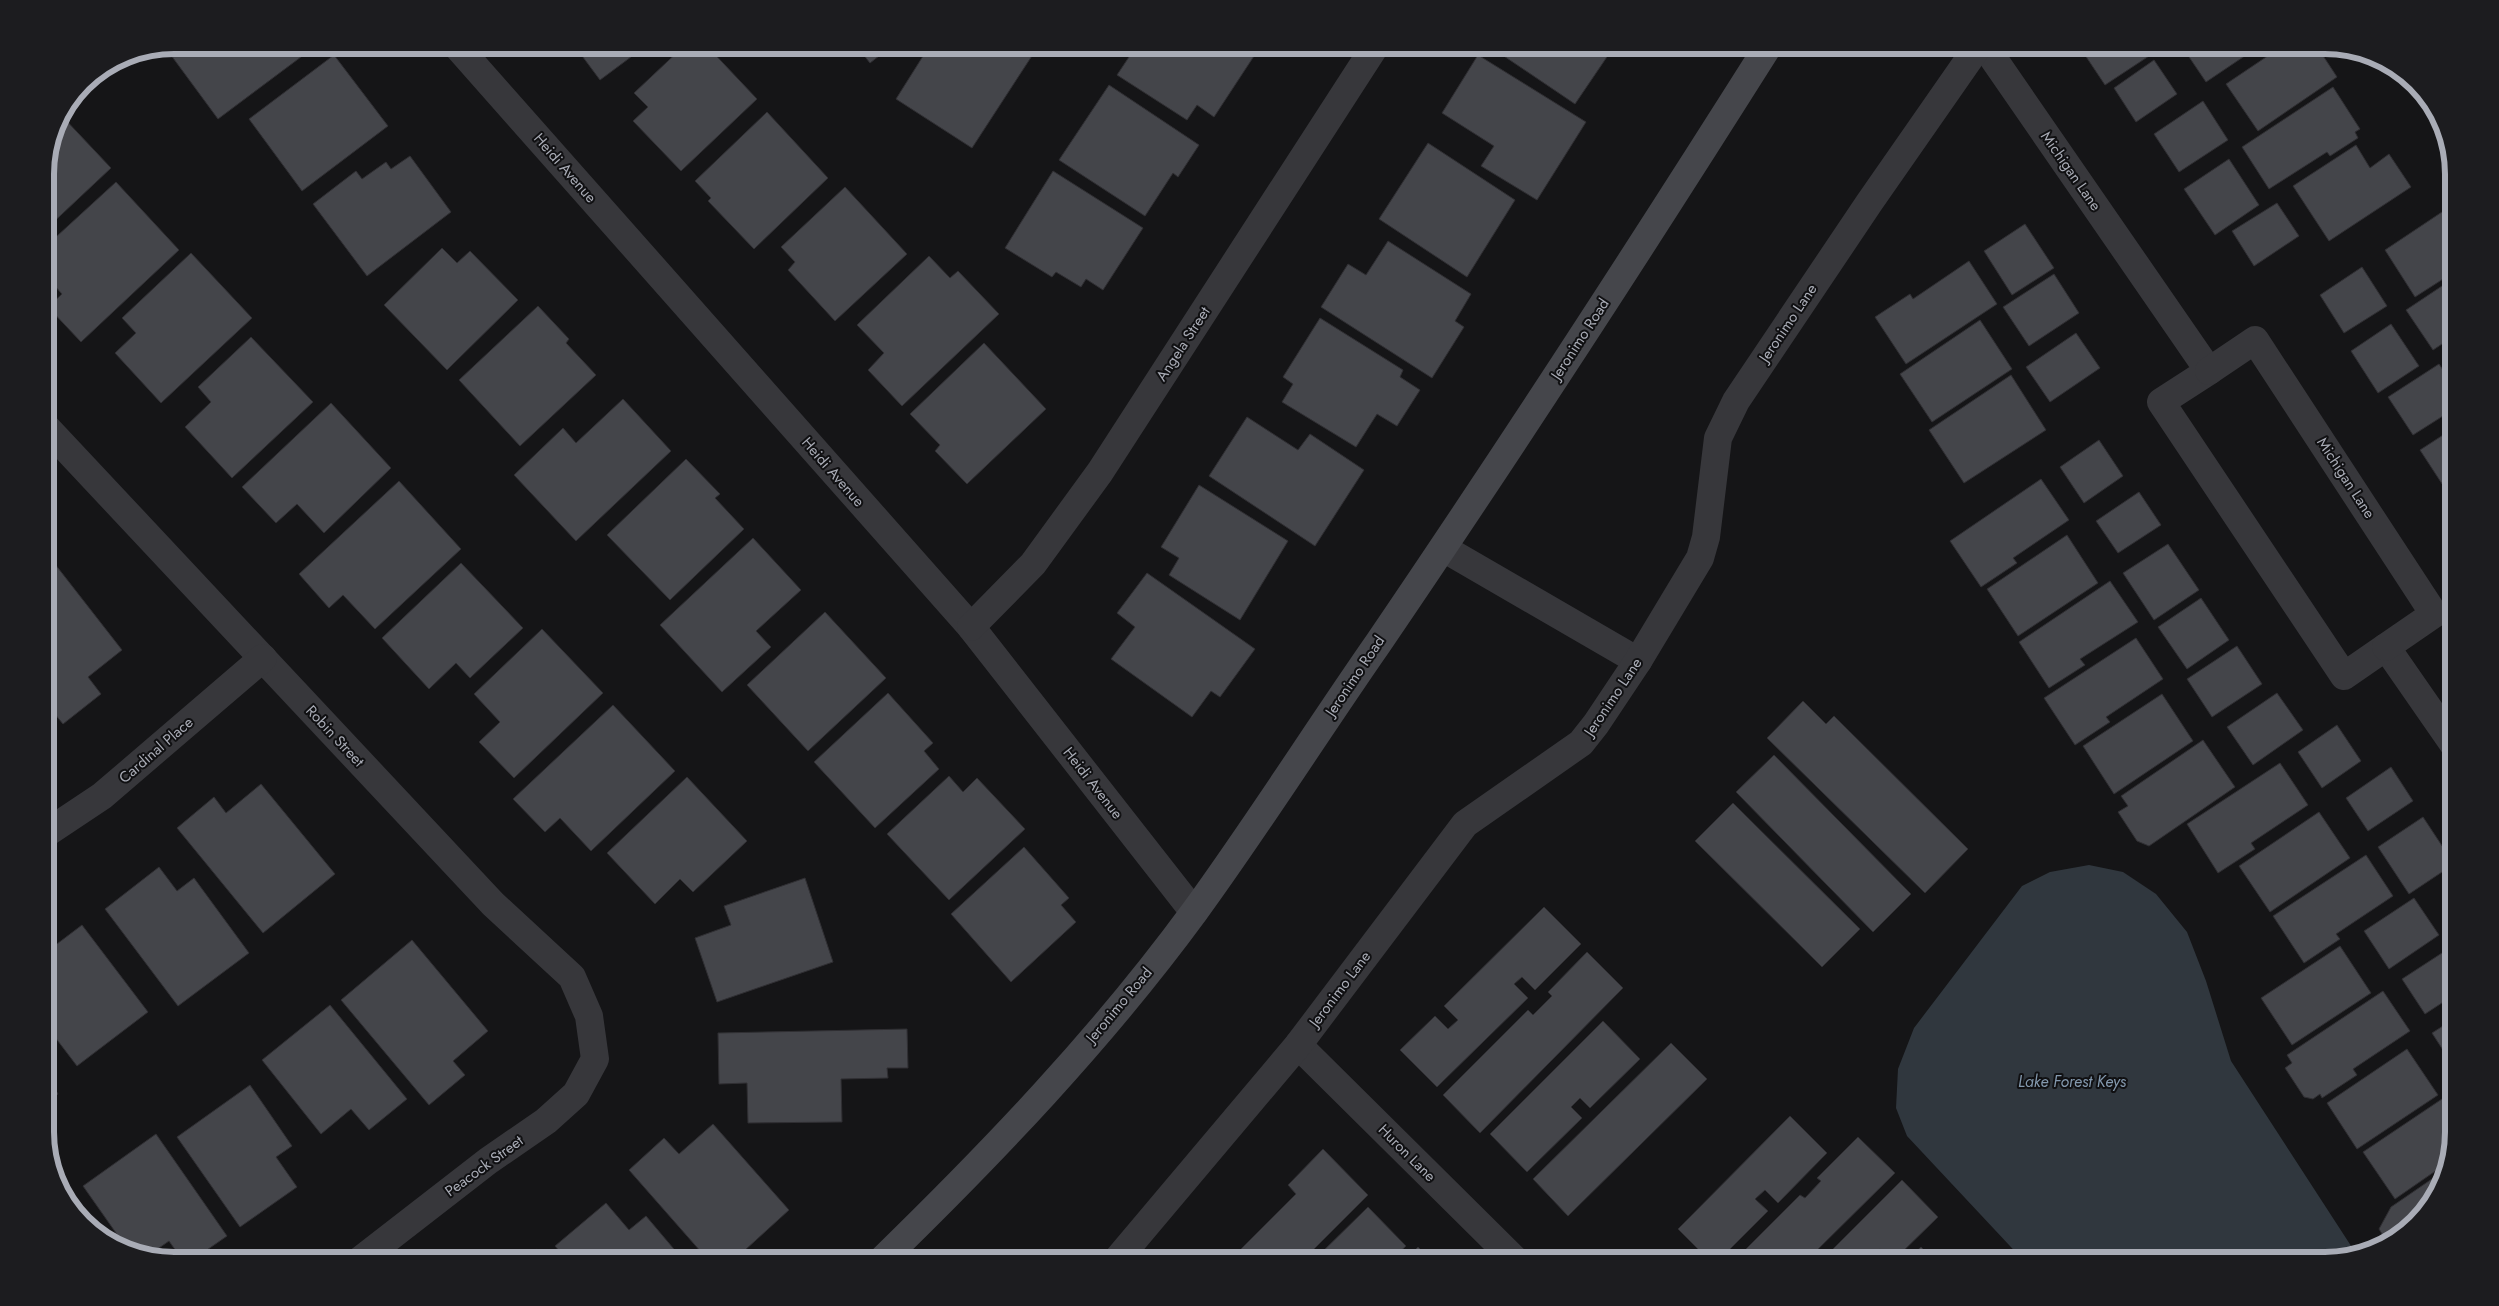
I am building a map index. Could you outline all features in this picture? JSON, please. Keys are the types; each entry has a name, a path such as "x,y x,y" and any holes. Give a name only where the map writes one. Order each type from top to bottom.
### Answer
{"main road":[{"name":"Jeronimo Road","path":"890,1252 968,1177 1025,1115 1110,1017 1194,912 1443,548 1643,244 1763,54"}],"street":[{"name":"Heidi Avenue","path":"464,54 971,627 1194,912"},
{"name":"Angela Street","path":"971,627 1033,564 1100,472 1370,54"},
{"name":"Jeronimo Lane","path":"1124,1252 1298,1045 1465,824 1581,744 1638,661 1700,558 1706,538 1718,438 1736,401 1869,203 1973,54"},
{"name":"Michigan Lane","path":"1990,54 2209,371"},
{"name":"Michigan Lane","path":"2255,340 2434,614 2344,676 2161,402 2209,371 2255,340"},
{"name":"Robin Street","path":"54,436 493,904 572,978 589,1016 595,1059"},
{"path":"1443,548 1638,661"},
{"path":"2386,647 2445,732"},
{"name":"Cardinal Place","path":"54,828 102,796 263,658"},
{"name":"Huron Lane","path":"1298,1045 1507,1252"},
{"name":"Peacock Street","path":"371,1252 488,1161 546,1121 576,1094 595,1059"}],"water":[{"name":"Lake Forest Keys","path":"2089,865 2123,872 2156,894 2187,932 2206,981 2231,1061 2353,1249 2325,1252 2016,1252 1907,1136 1896,1108 1898,1069 1914,1028 2022,886 2050,872"}],"building":[{"path":"170,54 305,54 218,119"},
{"path":"581,54 635,54 600,80"},
{"path":"675,54 714,54 757,99 681,171 633,121 648,107 634,93"},
{"path":"863,54 882,54 870,63"},
{"path":"924,54 1033,54 972,148 896,99"},
{"path":"1131,54 1251,54 1254,56 1214,117 1197,105 1187,120 1117,75"},
{"path":"1501,54 1609,54 1575,104"},
{"path":"2084,54 2152,54 2105,85"},
{"path":"2187,54 2248,54 2206,82"},
{"path":"2271,54 2322,54 2337,77 2258,131 2226,84"},
{"path":"334,55 388,126 302,191 249,119"},
{"path":"1478,55 1586,122 1537,200 1481,166 1494,146 1442,113"},
{"path":"2154,60 2177,94 2136,122 2114,88"},
{"path":"1109,85 1199,145 1178,177 1173,173 1145,216 1059,160"},
{"path":"2333,87 2360,129 2355,132 2358,138 2330,156 2327,152 2269,189 2242,147"},
{"path":"2203,101 2228,140 2179,172 2154,134"},
{"path":"767,112 828,178 754,249 708,201 711,198 695,181"},
{"path":"66,121 111,168 54,222 54,166 58,143"},
{"path":"1428,143 1515,200 1467,277 1379,219"},
{"path":"2356,145 2370,168 2389,154 2411,187 2329,241 2293,186"},
{"path":"410,156 451,212 367,276 313,204 356,171 362,179 386,162 391,169"},
{"path":"2229,159 2259,205 2215,235 2184,189"},
{"path":"1053,171 1143,228 1103,290 1086,279 1081,287 1056,272 1052,277 1005,248"},
{"path":"116,182 179,250 81,342 54,313 54,301 62,294 54,285 54,239"},
{"path":"845,187 907,254 835,321 788,270 795,262 781,247"},
{"path":"2277,203 2299,236 2254,266 2232,231"},
{"path":"2445,210 2445,278 2415,297 2385,250"},
{"path":"2025,224 2054,268 2012,295 1984,251"},
{"path":"1388,241 1471,294 1455,321 1464,327 1432,378 1321,307 1348,264 1366,275"},
{"path":"442,248 457,263 470,251 518,300 447,370 384,305"},
{"path":"191,253 252,318 161,403 115,353 136,333 122,318"},
{"path":"929,256 950,278 958,271 999,314 902,406 868,370 884,353 857,325"},
{"path":"1969,261 1997,304 1906,364 1875,317 1910,294 1913,299"},
{"path":"2362,267 2387,306 2344,333 2320,295"},
{"path":"2054,274 2079,313 2029,346 2003,307"},
{"path":"2445,284 2445,342 2433,350 2406,310"},
{"path":"538,306 569,339 566,343 596,375 520,446 459,380"},
{"path":"1320,318 1403,370 1400,377 1420,390 1397,426 1377,414 1356,447 1282,402 1293,384 1283,377"},
{"path":"1980,320 2012,369 1932,422 1900,374"},
{"path":"2391,324 2419,366 2378,393 2351,351"},
{"path":"2076,333 2100,368 2050,402 2026,367"},
{"path":"251,337 313,402 232,478 185,427 211,402 198,387"},
{"path":"984,343 1046,409 967,484 935,451 940,445 910,414"},
{"path":"2439,364 2445,373 2445,415 2413,435 2388,397"},
{"path":"2011,375 2046,430 1964,483 1929,430"},
{"path":"623,399 671,451 576,541 514,475 563,428 576,443"},
{"path":"331,403 391,468 324,533 297,504 276,523 242,487"},
{"path":"1247,417 1298,450 1310,434 1364,470 1315,546 1209,476"},
{"path":"2445,434 2445,488 2420,450"},
{"path":"2099,440 2123,476 2084,503 2060,467"},
{"path":"686,459 720,494 715,498 744,529 670,600 607,535"},
{"path":"2041,479 2069,520 2013,558 2017,563 1981,587 1950,541"},
{"path":"399,481 461,549 375,629 343,595 329,608 299,574"},
{"path":"1199,485 1288,541 1240,620 1169,575 1179,558 1161,547"},
{"path":"2139,492 2161,525 2118,553 2096,521"},
{"path":"2067,535 2098,583 2018,636 1987,589"},
{"path":"753,538 801,590 756,631 771,647 722,692 660,625"},
{"path":"2168,544 2199,590 2154,620 2123,573"},
{"path":"54,563 122,650 88,677 101,694 63,724 54,713"},
{"path":"461,563 523,628 470,678 456,663 429,689 382,638"},
{"path":"1147,573 1255,649 1220,697 1211,691 1192,717 1111,659 1135,627 1117,613"},
{"path":"2110,581 2138,622 2080,659 2085,665 2049,688 2019,642"},
{"path":"2201,598 2229,640 2187,669 2158,627"},
{"path":"825,612 886,678 808,751 747,685"},
{"path":"542,629 603,693 514,778 479,742 500,722 474,694"},
{"path":"2136,638 2163,679 2106,717 2110,722 2075,745 2044,698"},
{"path":"2237,646 2262,684 2212,717 2187,679"},
{"path":"888,693 933,743 924,751 939,769 875,828 814,762"},
{"path":"2277,693 2303,730 2253,765 2227,727"},
{"path":"2162,694 2193,741 2114,794 2083,746"},
{"path":"1803,701 1826,724 1834,716 1968,849 1925,893 1767,738"},
{"path":"613,705 675,771 591,851 560,818 545,832 513,799"},
{"path":"2337,725 2361,761 2322,788 2298,752"},
{"path":"2203,740 2235,787 2149,846 2137,841 2118,812 2128,806 2121,796"},
{"path":"1774,755 1911,894 1873,932 1736,792"},
{"path":"2280,763 2308,805 2251,843 2255,849 2218,873 2187,824"},
{"path":"2391,767 2413,801 2368,831 2346,798"},
{"path":"949,776 963,792 977,778 1025,829 949,900 887,834"},
{"path":"687,777 747,841 693,892 680,879 655,904 607,853"},
{"path":"261,784 335,874 263,933 177,828 214,797 226,813"},
{"path":"1733,803 1860,929 1822,967 1695,841"},
{"path":"2319,812 2350,858 2270,912 2239,866"},
{"path":"2423,817 2445,850 2445,870 2409,894 2378,847"},
{"path":"1024,847 1069,898 1061,905 1076,922 1011,982 951,914"},
{"path":"2366,855 2393,896 2336,934 2340,939 2304,963 2273,916"},
{"path":"159,867 177,891 194,878 249,953 178,1006 105,909"},
{"path":"805,878 833,962 717,1002 695,938 731,925 724,906"},
{"path":"2414,898 2439,935 2389,969 2364,931"},
{"path":"1544,907 1581,944 1535,990 1522,977 1514,984 1528,998 1437,1087 1400,1050 1435,1016 1448,1029 1458,1020 1444,1006"},
{"path":"82,925 148,1012 77,1066 54,1036 54,946"},
{"path":"412,940 488,1031 453,1061 465,1075 429,1105 341,1000"},
{"path":"2340,946 2371,993 2292,1045 2261,998"},
{"path":"1587,952 1623,988 1480,1133 1443,1095 1528,1010 1533,1015 1552,996 1548,992"},
{"path":"2442,953 2445,958 2445,1001 2425,1014 2402,979"},
{"path":"2383,991 2410,1031 2353,1069 2357,1075 2322,1098 2320,1094 2313,1099 2304,1097 2285,1068 2292,1063 2287,1055"},
{"path":"330,1005 407,1099 369,1130 351,1109 321,1134 262,1060"},
{"path":"1603,1021 1640,1059 1590,1108 1580,1098 1571,1107 1582,1118 1527,1172 1490,1134"},
{"path":"2445,1025 2445,1053 2432,1033"},
{"path":"907,1029 908,1068 887,1068 888,1078 841,1079 842,1122 748,1123 747,1083 719,1084 718,1033"},
{"path":"1671,1043 1707,1079 1568,1216 1533,1179"},
{"path":"2407,1049 2438,1095 2357,1149 2327,1103"},
{"path":"250,1085 292,1146 276,1157 297,1187 240,1227 177,1137"},
{"path":"54,1088 58,1094 54,1096"},
{"path":"2442,1099 2445,1103 2444,1148 2440,1168 2395,1199 2363,1152"},
{"path":"1790,1116 1827,1153 1778,1203 1765,1190 1755,1199 1768,1211 1727,1252 1701,1252 1678,1229"},
{"path":"713,1124 789,1210 743,1252 701,1252 629,1170 664,1138 679,1154"},
{"path":"156,1134 227,1236 204,1252 177,1252 169,1241 155,1250 128,1243 121,1240 83,1186"},
{"path":"1858,1137 1895,1173 1815,1252 1743,1252 1800,1195 1805,1198 1821,1181 1817,1178"},
{"path":"1323,1149 1368,1195 1311,1252 1238,1252 1296,1194 1288,1185"},
{"path":"2437,1175 2429,1192 2410,1217 2384,1237 2379,1229 2391,1207"},
{"path":"1902,1180 1938,1217 1902,1252 1883,1252 1880,1249 1877,1252 1830,1252"},
{"path":"606,1203 629,1230 646,1216 676,1252 560,1252 555,1246"},
{"path":"1368,1207 1406,1246 1400,1252 1322,1252"},
{"path":"1418,1247 1423,1252 1413,1252"},
{"path":"1921,1247 1926,1252 1916,1252"}]}
